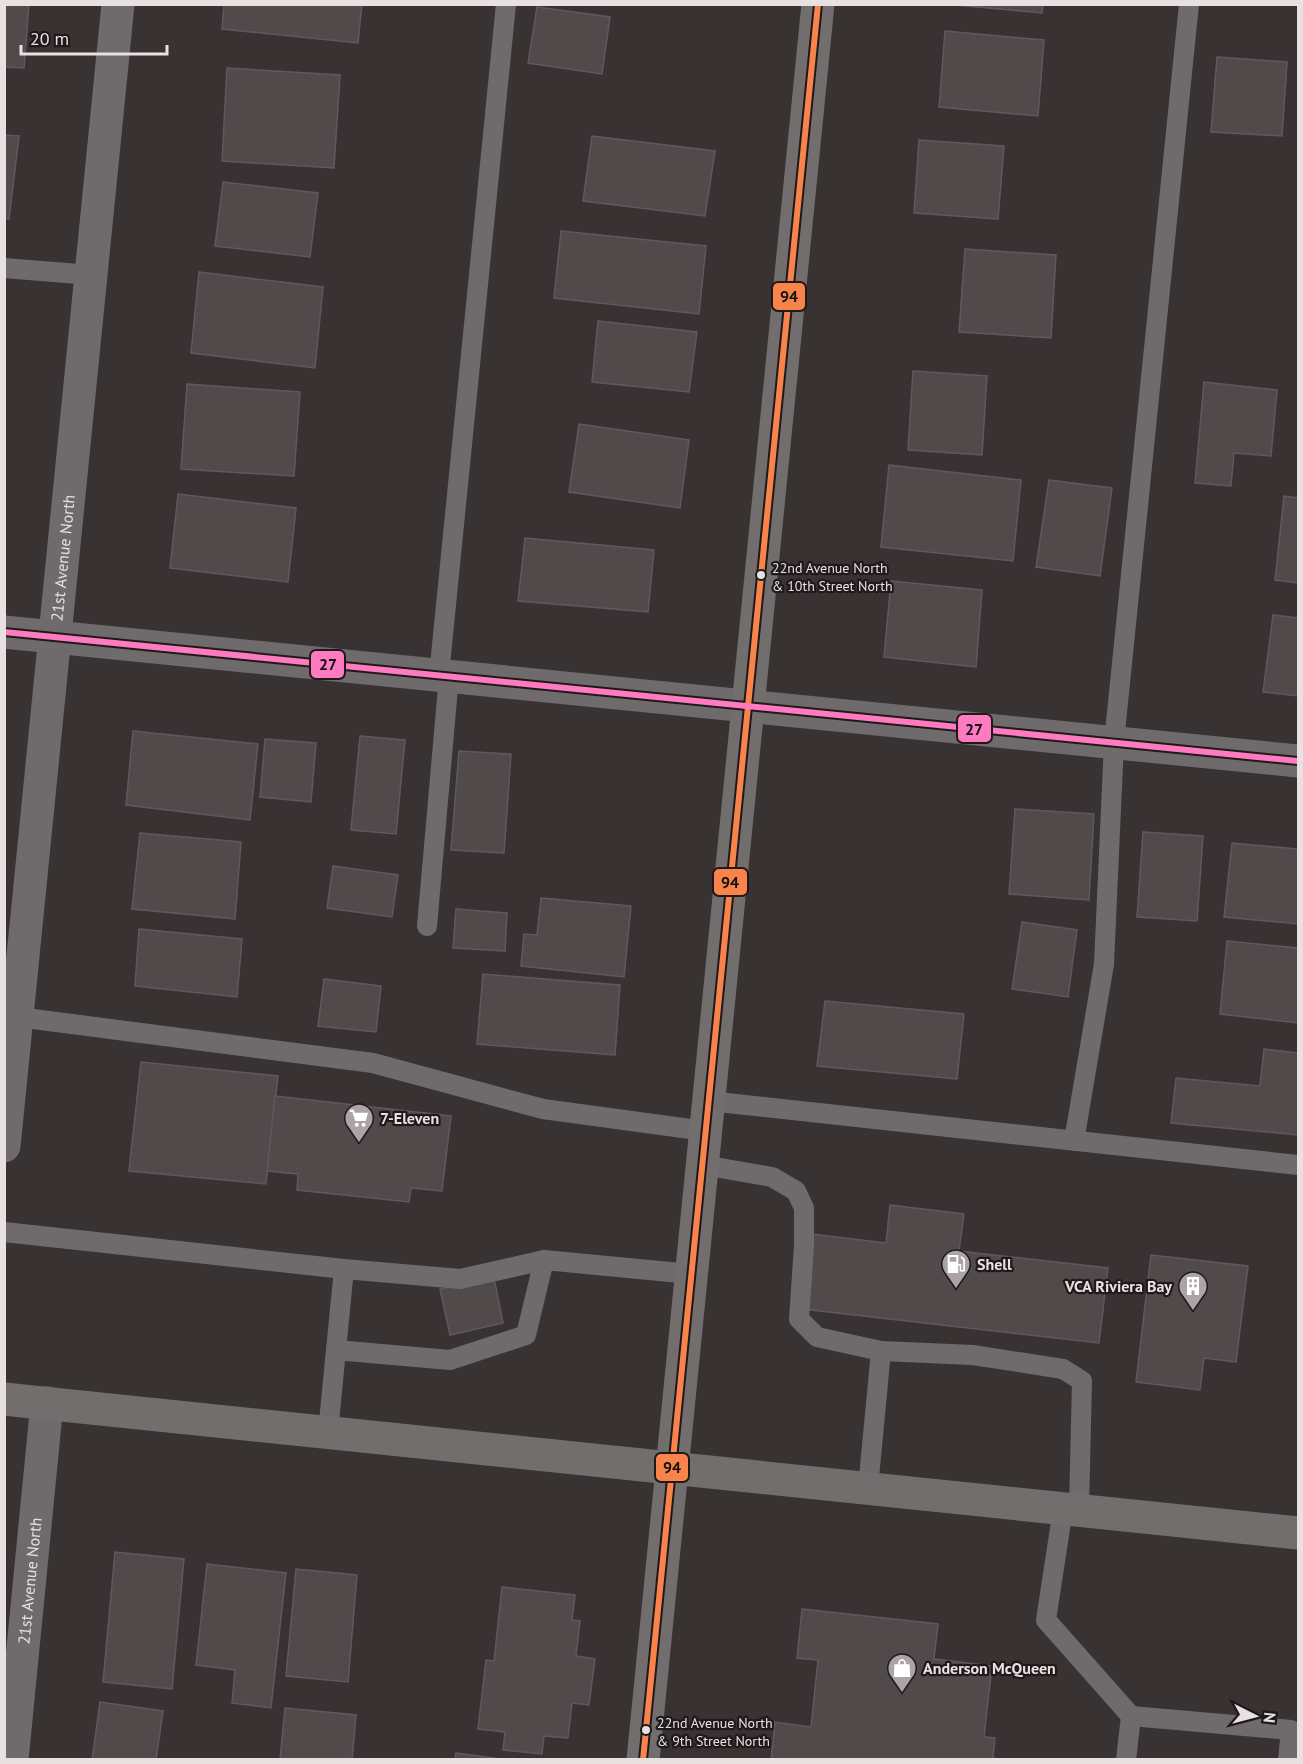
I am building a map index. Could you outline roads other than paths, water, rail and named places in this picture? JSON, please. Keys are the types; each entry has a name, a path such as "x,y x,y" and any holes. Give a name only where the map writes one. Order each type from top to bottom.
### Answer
{"main road":[{"path":"643,1760 818,4"},
{"path":"4,1399 1299,1533"}],"street":[{"name":"21st Avenue North","path":"4,1146 12,1035 55,637 118,4"},
{"path":"4,632 1299,761"},
{"name":"21st Avenue North","path":"12,1760 47,1403"}],"lane":[{"path":"427,926 444,676 506,4"},
{"path":"1074,1141 1104,964 1114,742 1189,4"},
{"path":"4,268 91,275"},
{"path":"12,1035 373,1063 543,1109 707,1116 1074,1141 1299,1165"},
{"path":"703,1166 772,1177 796,1191 804,1208 799,1319 817,1337 881,1351 973,1355 1064,1369 1082,1381 1071,1510 1046,1620 1131,1716 1291,1730 1288,1760"},
{"path":"4,1232 344,1269 460,1279 544,1260 691,1274"},
{"path":"336,1350 450,1360 526,1335 544,1260"},
{"path":"328,1432 344,1269"},
{"path":"868,1488 881,1351"},
{"path":"1126,1760 1131,1716"}],"place":[{"name":"22nd Avenue North & 10th Street North","path":"761,575"},
{"name":"7-Eleven","path":"359,1144"},
{"name":"Shell","path":"956,1290"},
{"name":"VCA Riviera Bay","path":"1193,1312"},
{"name":"Anderson McQueen","path":"902,1694"},
{"name":"22nd Avenue North & 9th Street North","path":"646,1730"}]}
